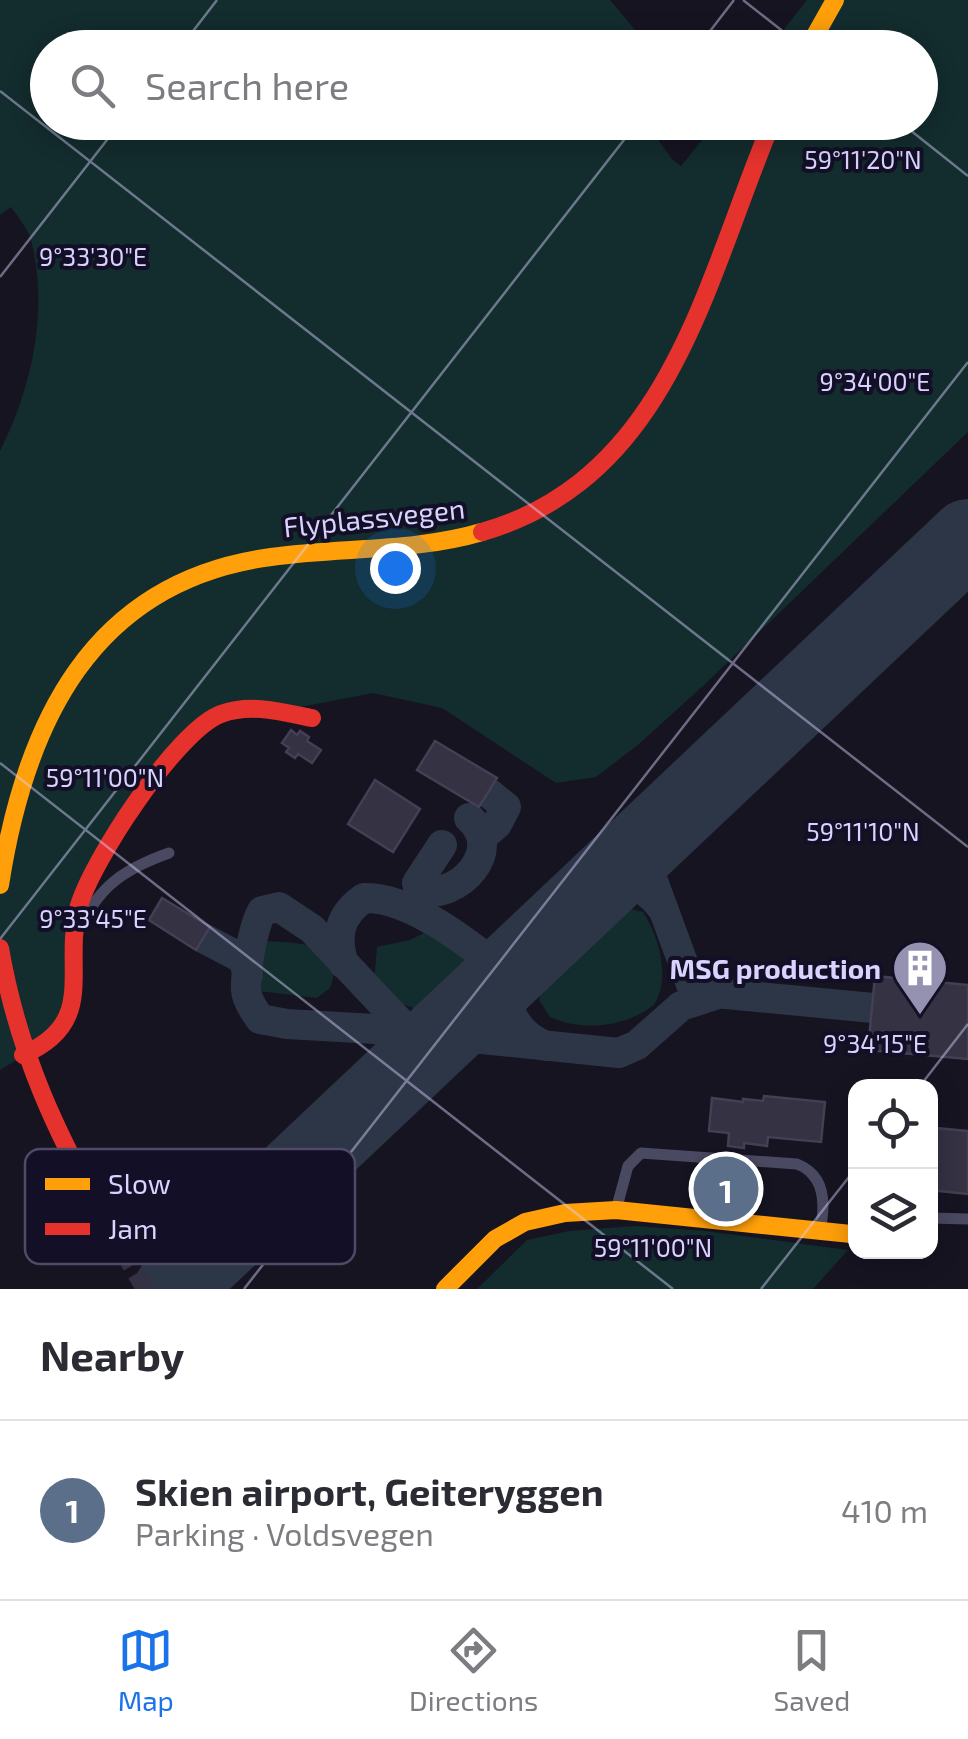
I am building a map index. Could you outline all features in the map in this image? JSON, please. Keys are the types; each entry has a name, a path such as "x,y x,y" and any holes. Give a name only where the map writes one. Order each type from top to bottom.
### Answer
{"main road":[{"path":"818,30 835,0"},
{"name":"Flyplassvegen","path":"0,884 14,803 43,724 66,682 90,651 118,621 142,603 207,570 251,559 416,545 496,529 548,507 602,468 631,436 663,385 765,140"},
{"path":"22,1055 50,1040 65,1024 72,1002 79,908 90,878 190,734 207,720 250,708 312,718"},
{"path":"0,948 22,1055 66,1149"},
{"path":"445,1289 494,1239 525,1222 565,1213 616,1210 848,1233"}],"street":[{"path":"75,940 103,888 138,864 169,853"},
{"path":"616,1210 628,1166 641,1153 797,1164 809,1168 820,1182 824,1212 820,1230"},
{"path":"938,1218 968,1219"}],"green space":[{"path":"0,0 610,0 635,30 30,30 30,140 658,140 681,166 702,140 938,140 938,30 783,30 807,0 968,0 968,432 704,685 596,777 556,783 442,708 373,693 285,710 252,703 173,749 87,894 71,1027 0,1070 0,451 29,375 38,294 28,232 11,207 0,215"},
{"path":"627,908 643,912 658,945 662,983 654,1005 630,1018 604,1025 576,1025 550,1017 539,1000 547,973 612,912"},
{"path":"428,931 462,951 469,964 464,963 452,973 422,1011 391,1000 374,982 377,947 410,940"},
{"path":"266,941 305,945 326,953 334,973 330,988 317,998 259,991 256,988 260,953"},
{"path":"634,1226 706,1231 848,1250 813,1289 477,1289 527,1240 569,1231"}],"building":[{"path":"291,730 309,737 307,741 321,750 312,763 286,752 289,748 282,743"},
{"path":"435,741 497,778 479,807 417,770"},
{"path":"375,780 420,809 393,852 348,824"},
{"path":"162,898 210,927 196,950 149,920"},
{"name":"MSG production","path":"875,976 968,985 968,1059 868,1050"},
{"path":"764,1096 825,1102 821,1142 768,1137 767,1146 744,1143 744,1148 728,1146 729,1133 709,1131 712,1098 743,1102 763,1101"},
{"path":"938,1128 968,1131 968,1194 938,1191"}],"taxiway":[{"path":"483,836 497,824 506,807 490,794"},
{"path":"442,845 417,883 419,891 449,888 472,870 480,858 482,844 479,831 469,818"},
{"path":"670,820 653,848 650,873 692,987 705,992 873,1008"},
{"path":"586,899 626,885 644,890 661,907"},
{"path":"344,964 340,936 349,912 364,898 401,905 440,925 507,974 507,997 513,1017 526,1034 546,1046"},
{"path":"409,1066 415,1049 409,1032 312,929 279,907 262,911 250,950 247,994 260,1019 287,1024 392,1030 409,1032 423,1039 482,1039 619,1053 637,1045 681,1006 721,993"},
{"path":"203,938 243,959 248,975"}],"runway":[{"path":"321,1149 968,538"},
{"path":"173,1289 199,1264"}],"tunnel":[{"path":"130,1264 145,1289"}],"traffic: slow":[{"path":"818,30 835,0"},
{"path":"0,885 11,826 49,717 77,670 113,629 156,596 209,571 271,557 404,546 482,532"},
{"path":"445,1289 495,1239 525,1222 565,1213 616,1210 848,1234"}],"traffic: jam":[{"path":"482,532 546,505 597,468 639,420 672,366 700,307 765,140"},
{"path":"23,1055 46,1042 61,1027 73,993 74,932 86,888 117,831 182,745 203,725 232,711 278,711 312,718"},
{"path":"0,948 17,1023 68,1149"}],"place":[{"name":"MSG production","path":"920,1017"},
{"name":"Skien airport, Geiteryggen","path":"726,1189"}]}
